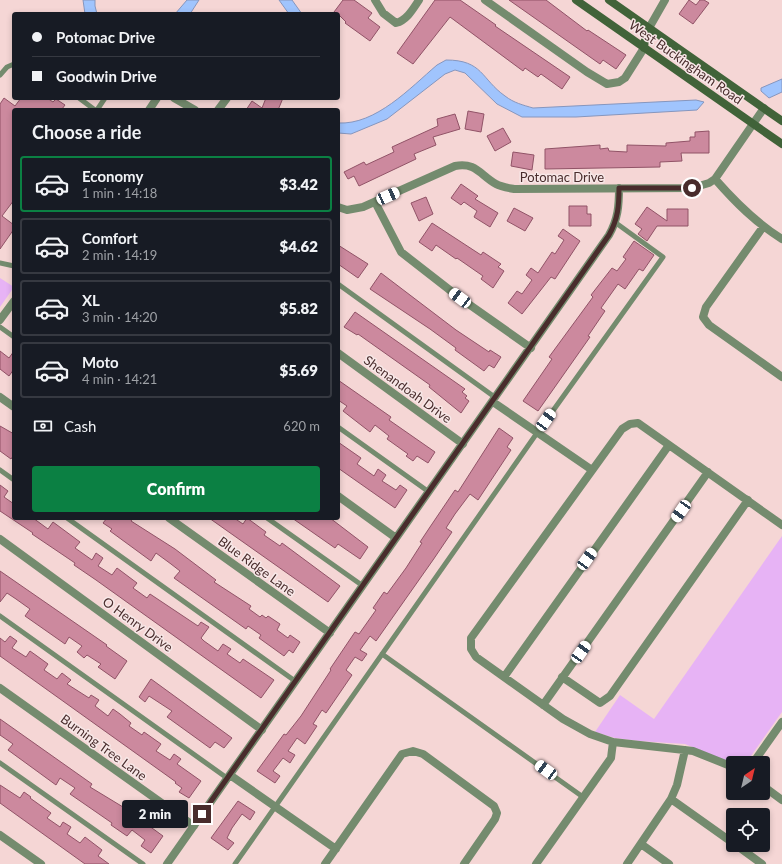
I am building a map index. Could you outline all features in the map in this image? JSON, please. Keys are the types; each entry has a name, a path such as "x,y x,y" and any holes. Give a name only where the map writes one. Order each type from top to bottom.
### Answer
{"main road":[{"name":"West Buckingham Road","path":"576,0 782,144"},
{"name":"West Buckingham Road","path":"609,0 782,121"},
{"path":"644,48 644,39 649,28"}],"street":[{"path":"375,0 383,13 396,23 402,21 419,0"},
{"path":"485,0 606,84 619,82 625,78 644,48"},
{"path":"649,28 665,0"},
{"path":"178,100 192,108"},
{"path":"764,108 715,180 740,207 763,227 782,239"},
{"name":"Potomac Drive","path":"340,208 347,210 363,207 455,166 466,164 476,169 497,184 514,189 692,188 715,180"},
{"path":"167,864 579,279 616,223 619,211 619,188"},
{"path":"375,202 401,252 460,298 531,348"},
{"path":"763,227 706,307 703,317 709,325 782,377"},
{"path":"0,320 12,304"},
{"name":"Shenandoah Drive","path":"340,354 463,444"},
{"path":"0,397 12,406"},
{"path":"495,400 537,432 592,470"},
{"path":"726,764 693,751 613,742 590,734 563,719 476,657 471,649 471,638 622,428 630,424 638,423 782,525"},
{"path":"504,677 669,445"},
{"path":"543,705 708,472"},
{"path":"340,497 396,538"},
{"path":"562,677 600,703 610,696 748,500"},
{"name":"Blue Ridge Lane","path":"172,520 330,633"},
{"name":"O Henry Drive","path":"0,540 262,730"},
{"name":"Burning Tree Lane","path":"0,688 194,826"},
{"path":"758,756 782,722"},
{"path":"536,864 610,758 613,742"},
{"path":"627,864 671,799 677,785 685,750"},
{"path":"325,864 402,754 413,751 423,754 494,806 497,813 495,819 464,864"},
{"path":"228,776 336,849"},
{"path":"770,791 782,800"},
{"path":"671,799 726,838"},
{"path":"0,835 41,864"},
{"path":"641,844 669,864"},
{"path":"746,852 762,864"}],"lane":[{"path":"0,75 7,67 12,65"},
{"path":"82,100 93,108"},
{"path":"235,864 537,432 663,257 616,223"},
{"path":"0,263 12,266"},
{"path":"340,285 495,400"},
{"path":"0,327 12,336"},
{"path":"340,428 429,492"},
{"path":"0,470 12,479"},
{"path":"70,520 295,682"},
{"path":"271,520 363,586"},
{"path":"0,616 228,776"},
{"path":"382,654 583,797"},
{"path":"0,763 143,864"}],"shaded area":[{"path":"0,278 12,286 12,290 0,307"},
{"path":"782,536 782,712 751,756 726,756 726,761 685,744 615,738 595,732 620,695 654,719"}],"water":[{"path":"83,0 95,0 96,12 85,12"},
{"path":"187,0 199,0 191,12 177,12"},
{"path":"279,0 292,0 301,12 288,12"},
{"path":"446,60 467,63 475,67 497,90 508,98 519,104 533,108 696,100 704,102 697,110 576,117 522,117 497,104 465,73 455,70 445,74 387,119 351,134 340,133 340,123 352,122 379,112 404,94 437,65"},
{"path":"782,79 782,92 769,98 761,91 761,88"}],"building":[{"path":"343,0 354,0 372,13 368,18 380,27 370,41 345,23 346,22 340,16 340,12 334,12"},
{"path":"435,0 460,0 496,25 495,26 570,77 562,89 541,74 538,77 525,68 523,71 450,17 413,64 397,53"},
{"path":"509,0 546,0 587,31 588,30 626,55 616,69 603,60 600,64"},
{"path":"689,0 696,5 700,0 704,0 709,3 693,24 679,14"},
{"path":"4,98 15,106 20,100 50,100 53,102 58,100 65,105 63,108 12,108 12,203 2,216 12,224 12,232 0,249 0,104"},
{"path":"265,100 282,100 279,108 262,108"},
{"path":"252,101 262,108 247,108"},
{"path":"468,111 484,114 481,132 465,129"},
{"path":"455,114 460,129 433,137 436,145 414,154 416,159 359,186 354,176 348,179 344,172 364,162 366,165 394,152 392,147 438,126 437,119"},
{"path":"503,128 511,142 495,151 487,136"},
{"path":"709,131 709,153 681,153 682,161 660,162 660,167 545,169 545,149 600,145 600,149 608,148 609,151 627,152 627,145 666,146 666,143 690,141 690,137 695,137 695,132"},
{"path":"513,152 534,155 532,170 511,166"},
{"path":"461,184 478,196 475,199 498,213 490,227 474,217 477,211 464,202 461,205 451,198"},
{"path":"426,197 433,214 419,221 411,203"},
{"path":"569,206 587,206 587,214 591,214 591,226 569,226"},
{"path":"647,207 667,221 667,209 688,209 688,226 657,226 647,241 638,234 642,229 635,224"},
{"path":"514,208 533,218 525,231 507,221"},
{"path":"432,223 481,255 483,252 501,264 498,267 504,271 493,288 481,279 483,276 457,258 456,259 436,245 432,251 419,242"},
{"path":"563,229 580,241 555,279 551,277 522,314 508,303 517,291 522,294 532,280 526,275 531,268 538,273 552,252 555,254 564,240 558,236"},
{"path":"634,241 654,255 643,271 639,269 625,289 618,284 601,308 605,311 588,336 590,337 538,411 523,401 552,359 549,357 593,297 591,295 612,268 617,271 626,259 623,257"},
{"path":"340,246 368,264 358,278 340,265"},
{"path":"381,273 456,330 489,352 490,350 501,357 494,368 489,365 484,371 455,350 456,348 430,329 370,289"},
{"path":"355,312 465,389 462,392 467,396 465,398 469,401 461,413 429,387 430,385 358,334 357,335 344,327"},
{"path":"0,351 9,358 12,354 12,372 9,376 0,369"},
{"path":"340,381 391,417 389,420 435,452 428,463 417,456 413,461 406,456 408,454 387,439 389,436 375,425 370,432 343,411 347,406 340,401"},
{"path":"0,426 12,433 12,458 11,459 0,451"},
{"path":"499,428 513,438 507,447 511,450 478,500 470,494 455,514 446,528 452,532 376,641 370,636 360,650 367,654 362,661 355,657 346,670 352,675 326,713 322,710 313,724 317,726 305,744 297,738 288,751 295,755 290,763 283,758 273,771 280,776 275,783 257,771 284,734 286,735 301,716 355,632 359,634 376,610 373,608 384,592 387,594 406,568 422,543 420,542 455,490 458,492"},
{"path":"340,443 361,458 357,464 374,476 378,469 386,475 382,481 396,490 400,485 407,490 395,508 340,469"},
{"path":"0,485 8,491 4,497 12,503 12,519 0,511"},
{"path":"14,520 36,520 48,529 53,522 80,542 75,548 92,560 96,553 103,558 98,566 112,575 117,568 137,583 133,588 147,598 150,594 198,626 201,622 209,627 201,638 204,641 218,651 223,644 231,649 227,654 240,663 243,659 274,680 261,698 74,565 75,563 32,534 33,533"},
{"path":"105,520 132,520 131,521 175,549 216,580 214,582 251,606 249,609 260,617 262,615 266,618 268,616 280,624 277,630 288,638 290,635 300,642 293,653 289,650 284,656 259,638 261,635 248,626 246,629 174,578 180,571 156,553 151,561 110,531 112,529 103,523"},
{"path":"212,520 237,520 243,524 246,520 250,520 266,532 264,535 280,546 282,543 340,586 328,602"},
{"path":"295,520 333,520 368,547 360,559 338,544 335,548"},
{"path":"0,571 107,645 106,646 127,661 115,679 98,667 101,664 87,655 84,658 77,652 82,646 69,637 65,644 25,616 30,609 16,599 7,593 0,602"},
{"path":"10,636 17,641 12,648 26,657 30,651 48,664 44,670 57,679 62,673 71,680 67,684 89,698 91,695 99,700 95,706 108,716 113,709 131,723 129,726 142,735 144,732 161,744 156,751 170,760 174,754 181,759 177,764 201,781 189,798 179,792 182,788 175,783 176,782 0,656 0,638 5,642"},
{"path":"151,679 232,738 224,748 215,742 210,748 167,717 172,711 149,696 145,702 139,697"},
{"path":"0,719 92,784 90,787 123,807 163,836 151,853 141,846 145,840 132,830 127,836 111,825 112,823 70,794 75,788 60,778 56,785 8,750 13,744 0,735"},
{"path":"0,785 20,798 24,792 31,797 30,798 51,813 47,818 60,827 63,822 71,827 67,834 80,843 85,837 102,850 98,856 109,864 85,864 0,803"},
{"path":"238,801 255,812 250,820 242,814 232,828 227,838 234,843 228,850 211,838"}],"route":[{"path":"202,814 609,235 616,223 619,211 619,188 692,188"}]}
